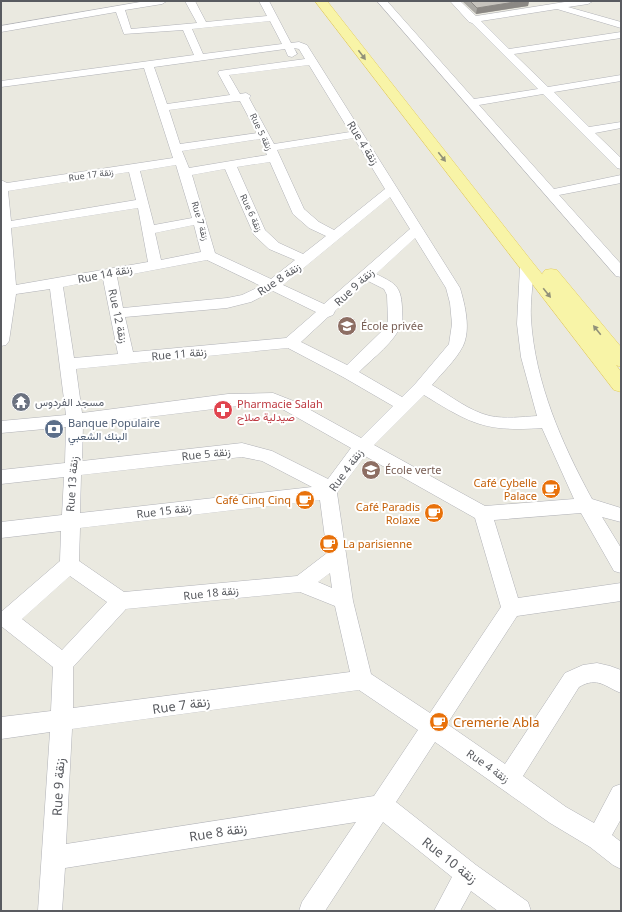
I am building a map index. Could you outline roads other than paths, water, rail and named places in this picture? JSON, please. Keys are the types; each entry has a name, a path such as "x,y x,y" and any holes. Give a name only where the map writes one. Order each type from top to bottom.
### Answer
{"main road":[{"path":"321,1 526,266 621,385"},
{"path":"333,1 621,360"}],"street":[{"path":"1,29 162,1"},
{"path":"190,1 203,26"},
{"name":"Rue 4 زنقة","path":"264,1 274,18 357,134 453,288 457,303 459,324 456,345 422,387 362,448 329,490 343,602 362,680 474,755 558,815 598,839 621,856"},
{"path":"382,1 621,273"},
{"path":"454,1 621,165"},
{"path":"532,1 621,24"},
{"path":"472,20 588,1"},
{"path":"120,8 128,32 274,18"},
{"path":"186,26 200,58"},
{"path":"506,52 621,35"},
{"path":"608,37 621,47"},
{"path":"1,84 216,56 300,54"},
{"path":"227,72 300,54"},
{"name":"Rue 5 زنقة","path":"216,56 264,135 298,211 314,225 336,236"},
{"name":"Rue 7 زنقة","path":"148,64 185,172 209,255 328,312"},
{"path":"471,103 621,78"},
{"path":"163,108 242,97"},
{"path":"586,131 621,125"},
{"path":"185,172 230,166 272,153 357,134"},
{"path":"176,148 264,135"},
{"name":"Rue 17 زنقة","path":"1,188 180,161"},
{"name":"Rue 6 زنقة","path":"230,166 259,232 274,246 306,260"},
{"path":"134,169 143,203 155,264"},
{"path":"550,193 621,179"},
{"path":"1,184 5,292 1,341"},
{"name":"Rue 8 زنقة","path":"118,314 228,303 246,299 272,286 336,236 392,189"},
{"path":"3,226 143,203"},
{"path":"148,230 200,220"},
{"name":"Rue 9 زنقة","path":"290,343 328,312 417,229"},
{"name":"Rue 14 زنقة","path":"5,292 56,284 155,264 209,255"},
{"path":"526,266 524,323 537,394 546,422 586,505 621,565"},
{"name":"Rue 12 زنقة","path":"109,274 127,359"},
{"path":"348,373 389,333 395,321 394,295 389,286 367,275"},
{"name":"Rue 13 زنقة","path":"56,284 75,420 69,565"},
{"path":"290,343 348,373 403,405"},
{"name":"Rue 11 زنقة","path":"68,364 290,343"},
{"path":"422,387 475,417 491,422 507,424 546,422"},
{"path":"1,427 75,420 228,400 255,398 273,399 290,406 362,448 483,514 586,505 621,515"},
{"name":"Rue 5 زنقة","path":"1,477 242,450 266,456 329,490"},
{"name":"Rue 15 زنقة","path":"1,530 329,490"},
{"path":"483,514 511,608"},
{"path":"302,584 337,556"},
{"path":"69,565 121,602 64,663 4,619 69,565"},
{"name":"Rue 18 زنقة","path":"121,602 302,584 343,602"},
{"path":"311,911 382,806 511,608 621,592"},
{"name":"Rue 9 زنقة","path":"50,911 62,720 64,663"},
{"path":"508,780 572,680 579,675 591,673 604,674 618,680 621,683"},
{"name":"Rue 7 زنقة","path":"1,728 362,680"},
{"path":"598,839 621,795"},
{"name":"Rue 8 زنقة","path":"54,858 382,806"},
{"name":"Rue 10 زنقة","path":"382,806 467,874 519,911"},
{"path":"446,911 467,874"}],"place":[{"name":"École privée","path":"347,326"},
{"name":"مسجد الفردوس","path":"21,402"},
{"name":"Pharmacie Salah صيدلية صلاح","path":"223,410"},
{"name":"Banque Populaire البنك الشعبي","path":"54,429"},
{"name":"École verte","path":"371,470"},
{"name":"Café Cybelle Palace","path":"551,489"},
{"name":"Café Cinq Cinq","path":"305,500"},
{"name":"Café Paradis Rolaxe","path":"434,513"},
{"name":"La parisienne","path":"329,544"},
{"name":"Cremerie Abla","path":"439,722"}]}
